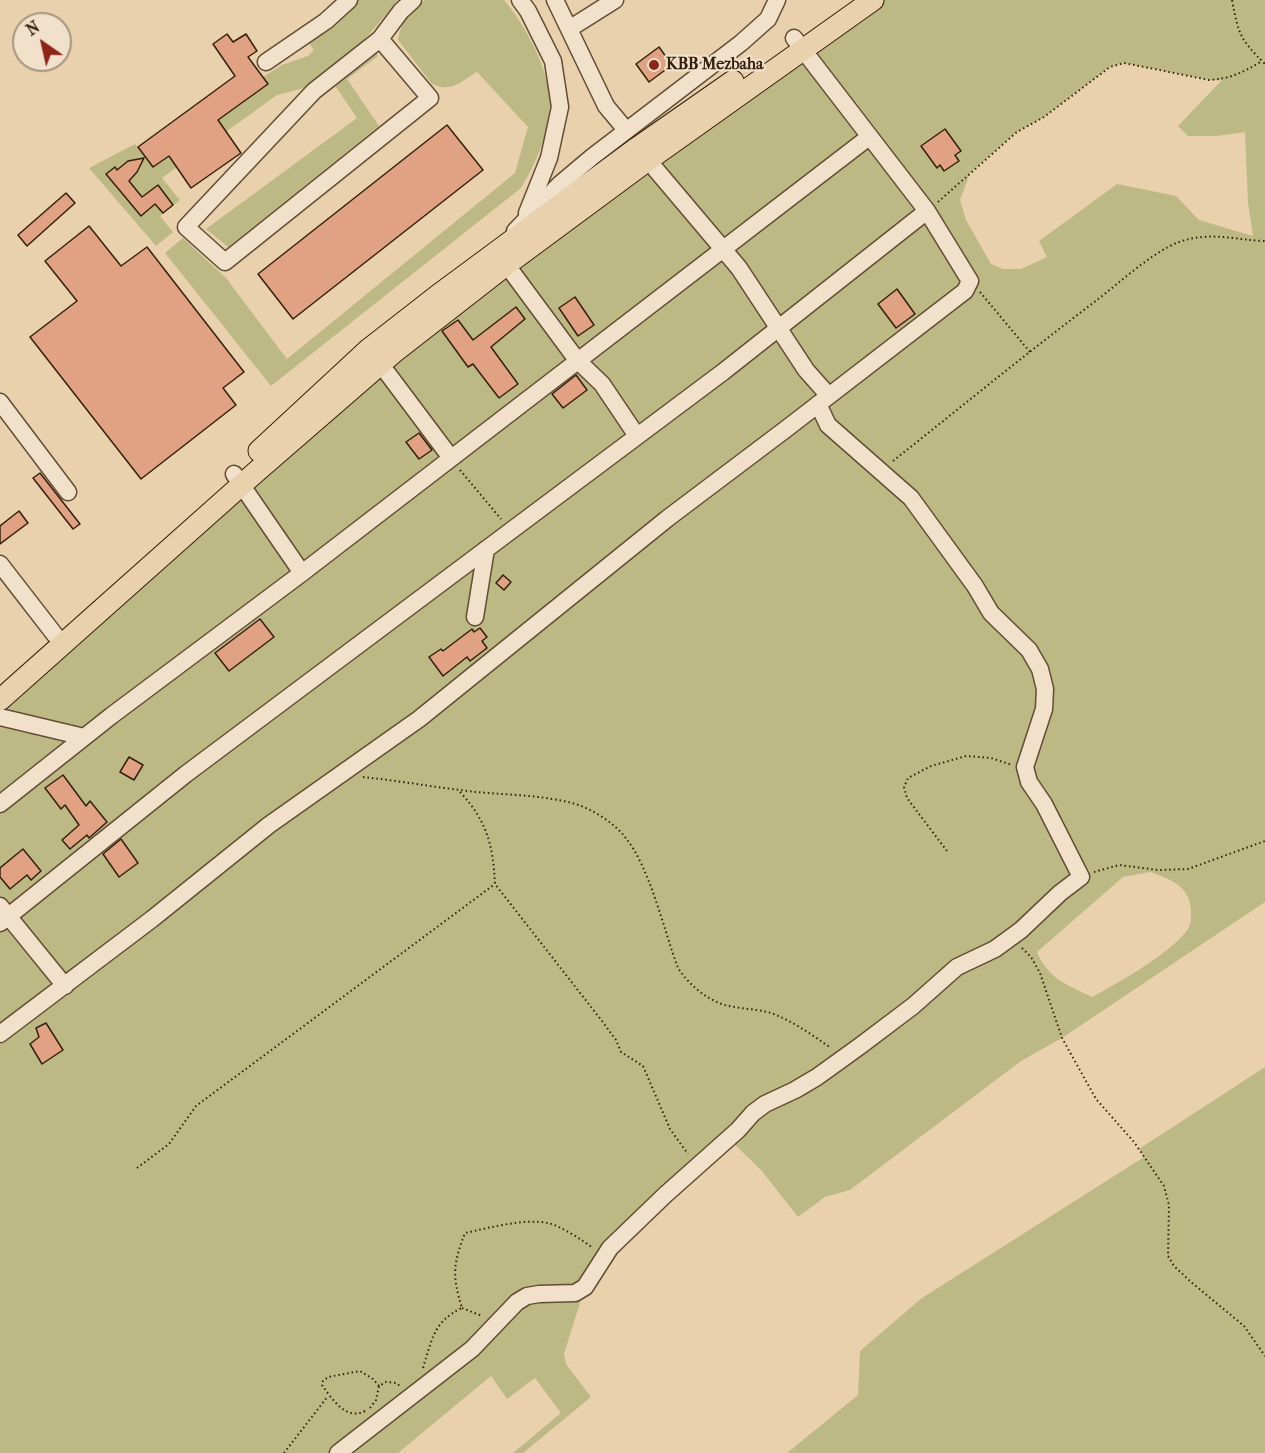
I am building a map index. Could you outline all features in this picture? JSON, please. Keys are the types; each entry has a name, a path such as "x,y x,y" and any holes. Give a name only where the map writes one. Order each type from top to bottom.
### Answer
{"main road":[{"path":"798,44 849,0"},
{"path":"0,700 237,480 375,356 437,296 502,259 637,146 798,44 873,0"},
{"path":"0,684 237,480"}],"street":[{"path":"266,62 326,21 349,0"},
{"path":"380,39 430,98 225,262 186,227 314,91 380,39 412,0"},
{"path":"520,0 528,11 553,61 560,107 549,158 525,218 502,259 577,360 602,384 637,436"},
{"path":"338,1453 472,1348 507,1310 527,1296 575,1293 585,1287 610,1248 765,1104 795,1090 845,1057 914,1006 957,967 995,949 1080,877 1025,767 1044,709 1045,689 1040,669 1029,650 991,612 975,586 911,498 828,425 824,400 739,268 606,106 555,0"},
{"path":"569,29 615,0"},
{"path":"525,218 560,184 637,146 768,19 777,0"},
{"path":"0,1034 152,919 269,825 419,719 632,546 964,291 970,281 927,211 798,44"},
{"path":"0,804 84,737 302,573 869,137"},
{"path":"65,986 3,915 186,774 778,329 927,211"},
{"path":"375,356 451,458"},
{"path":"0,402 68,492"},
{"path":"237,480 302,573"},
{"path":"475,617 486,549"},
{"path":"0,564 55,635"},
{"path":"0,717 84,737"}],"path":[{"path":"1232,0 1238,30 1246,46 1265,64"},
{"path":"927,211 1017,132 1044,117 1110,67 1124,63 1209,80 1223,80 1242,73 1262,61"},
{"path":"881,470 1131,274 1178,242 1200,237 1224,236 1265,241"},
{"path":"970,281 1030,352"},
{"path":"451,458 511,531"},
{"path":"947,851 907,798 904,787 908,778 931,766 966,756 991,758 1027,774"},
{"path":"336,777 364,777 459,790 547,798 574,803 611,823 626,837 638,856 678,968 685,979 716,1001 729,1006 770,1013 794,1023 845,1057"},
{"path":"459,790 476,809 485,828 494,855 495,884 602,1021 616,1040 621,1052 643,1066 670,1129 699,1165"},
{"path":"1080,877 1119,865 1158,870 1188,869 1265,841"},
{"path":"137,1168 169,1144 196,1106 495,884"},
{"path":"1013,936 1031,957 1040,973 1062,1038 1096,1099 1134,1142 1164,1186 1169,1205 1168,1256 1174,1266 1207,1297 1244,1326 1265,1356"},
{"path":"462,1308 454,1272 456,1256 465,1233 523,1223 548,1223 582,1240 605,1257"},
{"path":"378,1386 386,1382 396,1383 412,1396 437,1326 449,1314 462,1308 477,1313 495,1325"},
{"path":"360,1371 378,1386 376,1400 369,1409 358,1415 339,1407 322,1385 328,1377 360,1371"},
{"path":"284,1453 329,1395"}],"shaded area":[{"path":"357,0 398,0 366,38 333,70 308,87 277,95 162,178 180,200 160,216 173,232 156,246 89,168 135,144 153,167 267,84 263,77 282,65 308,56 314,50 309,43 310,37"},
{"path":"425,0 504,0 512,10 535,50 549,92 549,116 540,149 521,188 271,386 165,253 183,238 226,278 287,359 515,173 528,127 477,72 450,87 432,84 398,40 407,17"},
{"path":"877,0 1265,0 1265,902 1062,1038 1021,1061 850,1190 825,1197 798,1217 761,1170 729,1139 665,1195 585,1287 564,1354 566,1364 591,1397 523,1453 513,1453 561,1413 535,1378 507,1399 491,1376 398,1453 0,1453 0,710 436,322","holes":["1124,63 1209,80 1222,80 1178,126 1188,136 1216,136 1245,132 1248,203 1253,236 1199,220 1176,196 1117,184 1039,241 1047,257 1021,269 1003,269 991,264 966,220 960,200 970,173 1017,132 1044,117 1110,67","1150,872 1172,881 1188,897 1191,923 1183,936 1160,956 1092,997 1067,985 1053,975 1037,952 1123,877"]},
{"path":"374,51 378,56 347,79 379,126 228,247 206,229 357,118 332,81"},
{"path":"1265,1067 1265,1453 787,1453 858,1395 860,1351 922,1298 1144,1157 1139,1149"}],"building":[{"path":"227,34 233,42 246,34 257,51 248,57 268,84 218,120 241,153 191,188 169,156 153,167 138,147 235,76 213,44"},
{"name":"KBB Mezbaha","path":"659,47 672,65 649,82 636,64"},
{"path":"447,125 483,170 293,319 258,274"},
{"path":"945,129 961,151 955,155 959,161 944,171 940,165 937,168 921,146"},
{"path":"144,158 129,181 142,197 158,185 173,205 163,213 155,204 141,216 106,174 115,167 117,170 128,161"},
{"path":"66,193 75,203 27,246 18,235"},
{"path":"89,226 121,266 147,247 244,372 223,388 236,405 141,479 30,337 77,301 45,261"},
{"path":"897,289 915,314 896,328 878,304"},
{"path":"575,297 594,325 578,336 559,308"},
{"path":"516,307 525,319 491,347 518,384 499,398 473,364 468,367 442,331 458,320 473,340"},
{"path":"576,375 587,390 563,408 552,394"},
{"path":"419,433 432,450 419,459 406,442"},
{"path":"40,473 80,524 73,529 33,478"},
{"path":"19,511 28,523 0,544 0,526"},
{"path":"503,575 511,582 504,590 496,583"},
{"path":"260,619 274,637 229,671 215,653"},
{"path":"480,628 487,637 482,641 487,648 470,661 467,657 443,676 429,657 441,649 443,651 472,629 474,632"},
{"path":"129,757 143,765 134,780 120,772"},
{"path":"63,775 86,806 90,801 107,822 89,838 87,835 70,849 62,840 79,825 65,805 61,809 45,788"},
{"path":"121,839 138,863 119,877 103,854"},
{"path":"23,849 41,871 31,880 27,875 10,889 0,877 0,868"},
{"path":"46,1023 63,1050 42,1064 30,1044 39,1037 36,1028"}],"place":[{"name":"KBB Mezbaha","path":"654,65"}]}
